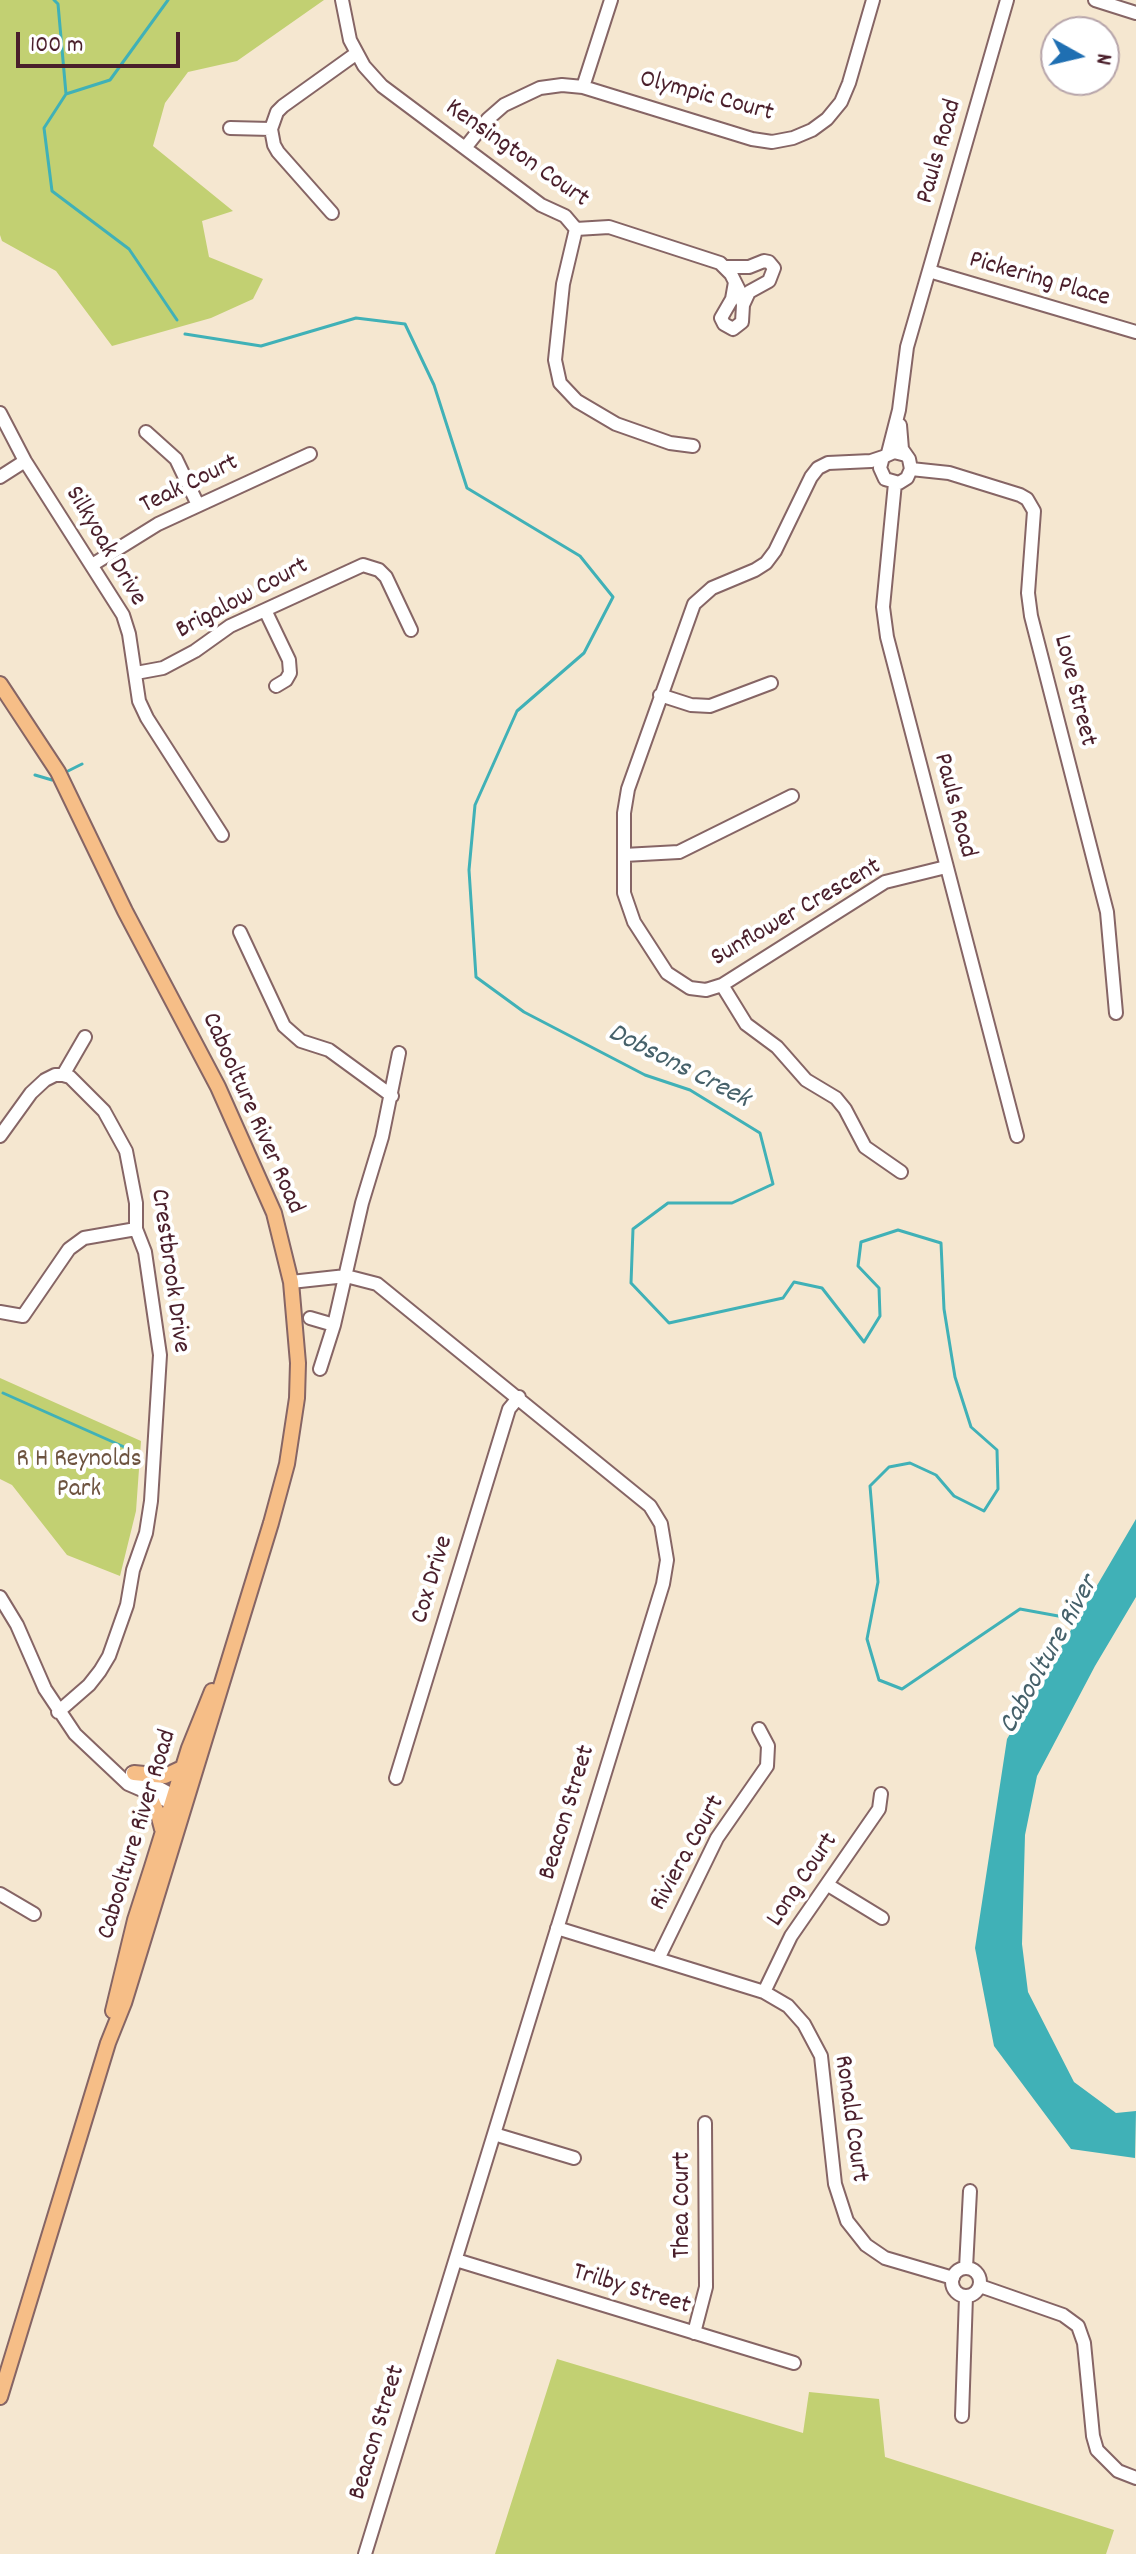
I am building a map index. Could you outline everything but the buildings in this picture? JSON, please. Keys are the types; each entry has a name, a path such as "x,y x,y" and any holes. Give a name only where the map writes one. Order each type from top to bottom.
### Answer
{"main road":[{"name":"Caboolture River Road","path":"0,684 58,772 125,911 218,1087 274,1213 291,1282 297,1343 297,1375 287,1464 232,1647 179,1802 124,2003 108,2043 0,2397"},
{"name":"Caboolture River Road","path":"108,2043 132,1933 163,1831 179,1802 182,1768 232,1647"},
{"path":"134,1773 165,1776 182,1768"},
{"path":"148,1793 163,1831"}],"street":[{"name":"Kensington Court","path":"342,0 345,26 357,53 382,86 541,205 565,216 576,229 609,227 713,259 725,267"},
{"path":"583,87 611,0"},
{"name":"Olympic Court","path":"465,148 488,119 504,105 540,88 562,85 583,87 752,139 772,142 793,138 820,125 841,102 873,0"},
{"name":"Pauls Road","path":"886,455 899,410 907,347 1007,0"},
{"path":"1095,0 1136,13"},
{"path":"332,213 278,152 271,129 277,112 283,106 357,53"},
{"path":"230,128 271,129"},
{"path":"576,229 563,284 555,360 560,383 577,401 616,424 670,443 693,446"},
{"path":"725,267 749,267 764,261 774,268 773,278 749,292 743,305 742,322 738,327 728,328 721,318 732,299 735,282"},
{"path":"725,267 735,282 743,305"},
{"name":"Pickering Place","path":"929,271 1136,332"},
{"name":"Pauls Road","path":"899,410 902,449 906,455"},
{"name":"Silkyoak Drive","path":"0,413 25,461 123,615 129,634 139,701 222,835"},
{"path":"146,432 176,459 198,505"},
{"path":"848,463 881,474 889,482 895,483 904,481 911,469 906,455 900,452 886,455 880,468 881,474"},
{"name":"Teak Court","path":"92,565 158,524 310,454"},
{"name":"Sunflower Crescent","path":"886,455 848,463 828,463 818,468 766,563 712,588 694,604 628,789 624,813 624,893 634,922 667,973 690,988 706,990 722,985 885,882 946,867"},
{"path":"0,477 25,461"},
{"name":"Love Street","path":"911,469 949,473 1020,495 1027,499 1034,511 1028,593 1031,616 1107,912 1116,1013"},
{"name":"Pauls Road","path":"895,483 883,607 887,637 1017,1136"},
{"name":"Brigalow Court","path":"136,673 163,668 195,651 230,626 353,567 371,566 386,577 411,630"},
{"path":"265,610 289,660 290,673 286,680 276,686"},
{"path":"660,695 691,705 710,706 771,683"},
{"path":"624,855 679,852 792,796"},
{"path":"240,932 284,1026 301,1041 329,1050 392,1096"},
{"path":"722,985 746,1024 777,1047 806,1080 836,1098 865,1147 901,1172"},
{"path":"0,1136 31,1093 45,1080 63,1075 85,1037"},
{"path":"320,1369 392,1096 399,1053"},
{"name":"Crestbrook Drive","path":"58,1712 89,1685 109,1656 127,1605 133,1570 146,1533 156,1439 155,1405 160,1355 145,1252 136,1229 136,1203 126,1151 104,1111 70,1077 63,1075"},
{"path":"0,1312 23,1316 69,1249 84,1238 136,1229"},
{"name":"Beacon Street","path":"291,1282 346,1276 377,1284 650,1506 661,1524 666,1542 663,1584 365,2554"},
{"path":"310,1318 334,1325"},
{"name":"Cox Drive","path":"396,1778 509,1409 519,1397"},
{"path":"0,1597 17,1625 58,1712 85,1745 128,1784 179,1802"},
{"name":"Riviera Court","path":"658,1959 717,1838 767,1766 768,1746 759,1729"},
{"path":"110,1765 134,1773 179,1802"},
{"name":"Long Court","path":"764,1992 791,1936 879,1809 881,1794"},
{"path":"828,1885 882,1918"},
{"path":"0,1894 34,1914"},
{"name":"Ronald Court","path":"557,1928 764,1992 795,2012 821,2056 835,2184 842,2210 854,2233 885,2258 953,2278"},
{"name":"Thea Court","path":"694,2333 706,2287 705,2123"},
{"path":"494,2134 574,2158"},
{"path":"966,2268 970,2191"},
{"name":"Trilby Street","path":"456,2260 794,2363"},
{"path":"966,2268 978,2275 980,2286 974,2294 966,2296 955,2290 953,2278 959,2270 966,2268"},
{"path":"980,2286 1063,2315 1078,2326 1084,2343 1097,2450 1118,2471 1136,2478"},
{"path":"962,2416 966,2296"}],"green space":[{"path":"0,0 324,0 237,61 188,72 165,103 153,146 233,211 202,221 209,257 263,279 253,299 211,318 112,346 56,271 2,241"},
{"name":"R H Reynolds Park","path":"0,1378 141,1441 136,1511 120,1576 67,1555 12,1485 0,1479"},
{"path":"557,2359 803,2433 809,2392 879,2399 885,2457 1114,2530 1106,2554 495,2554"}],"water":[{"name":"Caboolture River","path":"1136,1519 1136,1597 1095,1666 1037,1776 1025,1835 1022,1944 1028,1992 1074,2082 1116,2113 1136,2111 1135,2158 1071,2149 994,2046 975,1948 1007,1739"}],"waterway":[{"name":"Dobsons Creek","path":"54,0 58,4 66,94 44,128 52,191 129,249 177,320"},
{"path":"66,94 110,80 168,0"},
{"name":"Dobsons Creek","path":"185,334 261,346 356,318 405,324 434,385 467,488 580,556 613,597 584,653 517,711 475,805 469,870 476,977 524,1012 645,1075 690,1090 760,1133 773,1184 732,1203 668,1203 633,1229 631,1283 669,1323 783,1298 794,1282 822,1288 864,1342 880,1316 879,1288 858,1266 861,1242 898,1230 941,1243 944,1309 955,1377 971,1427 997,1450 998,1489 984,1511 954,1496 936,1475 910,1463 889,1467 870,1486 878,1582 867,1639 879,1680 902,1689 1020,1609 1080,1620"},
{"path":"68,771 82,764"},
{"path":"35,775 52,780"},
{"path":"3,1393 131,1450"}]}
